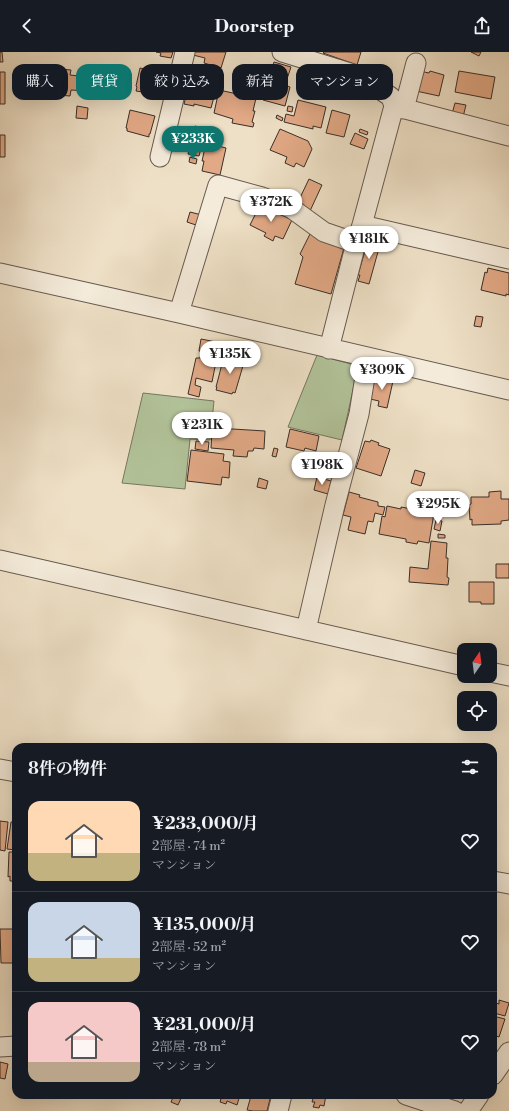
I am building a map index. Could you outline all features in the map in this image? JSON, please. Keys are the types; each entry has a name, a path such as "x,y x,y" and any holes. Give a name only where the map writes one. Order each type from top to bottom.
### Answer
{"street":[{"path":"160,157 185,52"},
{"path":"282,52 360,76 391,98 399,108 509,136"},
{"path":"329,349 356,243 399,108 416,63"},
{"path":"179,313 218,185 262,197 291,208 324,232 356,243"},
{"path":"362,225 509,259"},
{"path":"0,274 179,313 509,390"},
{"path":"306,630 335,505 359,414 368,358"},
{"path":"0,560 457,664"},
{"path":"497,673 509,676"},
{"path":"0,769 12,771"},
{"path":"497,882 509,883 509,888"},
{"path":"0,1047 12,1046"},
{"path":"497,1069 509,1052"},
{"path":"278,1111 281,1099"},
{"path":"418,1099 455,1111"},
{"path":"468,1111 476,1099"}],"green space":[{"path":"317,355 351,364 356,376 342,440 288,427"},
{"path":"143,393 214,401 210,440 190,439 185,489 122,483"}],"building":[{"path":"0,52 2,52 3,62 0,62"},
{"path":"156,52 173,52 171,58 160,56 161,53"},
{"path":"194,52 226,52 222,64 204,63 205,58 193,55"},
{"path":"324,52 361,52 357,64 323,53"},
{"path":"471,52 481,52 479,56"},
{"path":"288,66 291,67 288,76"},
{"path":"140,68 140,92 136,91"},
{"path":"68,70 71,70 70,75 76,76 76,90 71,90 70,96 68,96"},
{"path":"420,71 429,73 430,71 444,75 439,96 416,91"},
{"path":"459,71 495,77 491,99 455,92"},
{"path":"0,72 5,72 5,104 0,104"},
{"path":"224,91 232,93 232,100 256,100 253,111 255,111 252,122 254,123 253,127 232,123 233,119 214,113 217,100 224,100"},
{"path":"185,100 213,100 211,108 194,104 194,106 184,104"},
{"path":"263,100 287,100 285,106"},
{"path":"298,100 326,107 321,128 313,126 313,129 284,122 286,114 294,116"},
{"path":"455,103 466,105 463,117 452,114"},
{"path":"77,106 88,108 87,119 76,118"},
{"path":"288,106 293,107 292,112 287,111"},
{"path":"130,110 155,116 149,137 127,131 126,128"},
{"path":"332,110 350,115 344,137 326,133"},
{"path":"277,115 283,118 282,121 276,118"},
{"path":"195,126 206,129 199,156 188,154 190,146 175,142 179,127 194,130"},
{"path":"280,129 308,141 312,149 304,167 296,163 294,167 285,163 287,157 270,150"},
{"path":"360,129 368,132 367,135 359,132"},
{"path":"355,133 368,139 364,149 350,144"},
{"path":"0,135 5,135 5,157 0,157"},
{"path":"206,143 226,148 220,175 202,171 204,161 202,161"},
{"path":"190,157 197,159 196,164 189,162"},
{"path":"309,179 322,185 310,211 297,204"},
{"path":"260,205 292,220 283,239 275,236 273,241 264,236 266,233 250,225"},
{"path":"190,212 202,215 199,226 187,222"},
{"path":"311,232 344,248 331,294 295,284 303,257 300,254"},
{"path":"369,237 381,241 369,284 358,281 360,275 358,275"},
{"path":"488,268 509,273 509,295 506,294 506,296 481,290 485,272 487,273"},
{"path":"476,316 483,317 481,327 474,326"},
{"path":"201,339 221,343 219,355 199,351"},
{"path":"224,342 229,344 225,361 222,361 223,358 220,358"},
{"path":"201,354 214,357 213,361 216,362 212,382 196,378 195,385 201,387 199,397 188,394 196,358 200,358"},
{"path":"234,356 245,359 235,393 233,392 232,394 216,390 222,364 226,365 228,359 233,360"},
{"path":"375,377 393,381 387,408 378,406 379,401 370,399"},
{"path":"216,428 265,431 264,449 254,448 253,451 248,451 247,457 233,456 234,450 211,448 212,431 216,431"},
{"path":"290,429 319,436 316,451 305,448 304,451 286,447"},
{"path":"371,440 379,443 378,445 390,449 381,476 356,468 365,441 370,442"},
{"path":"196,441 209,442 208,451 195,449"},
{"path":"274,448 278,449 276,457 272,456"},
{"path":"191,450 224,454 223,461 230,462 229,478 222,477 221,485 187,481"},
{"path":"415,470 425,473 421,486 411,483"},
{"path":"317,477 331,481 328,494 314,490"},
{"path":"259,478 268,481 266,489 257,487"},
{"path":"501,491 501,499 509,499 509,520 501,521 501,524 472,525 472,519 470,520 469,505 471,504 471,497 489,497 489,492"},
{"path":"349,492 360,495 359,497 378,502 378,506 385,507 383,515 375,513 373,522 368,521 365,534 348,530 351,517 343,515"},
{"path":"387,506 434,513 429,543 418,541 417,544 406,542 406,539 379,534 382,516 385,517"},
{"path":"436,520 442,521 440,531 434,529"},
{"path":"438,534 445,535 445,538 438,538"},
{"path":"431,541 447,543 446,558 448,558 448,585 409,582 410,567 428,569"},
{"path":"496,564 509,564 509,578 496,578"},
{"path":"469,582 494,582 494,604 469,602"},
{"path":"0,821 8,822 5,851 0,850"},
{"path":"11,822 12,822 12,850 7,849"},
{"path":"9,852 12,852 12,881 10,881 10,876 8,877"},
{"path":"0,929 12,929 12,963 1,963"},
{"path":"499,1000 509,1003 505,1016 497,1014 497,1003 499,1004"},
{"path":"497,1017 505,1019 499,1037 497,1036"},
{"path":"0,1062 8,1064 5,1079 0,1078"},
{"path":"172,1099 181,1099 178,1105 171,1102"},
{"path":"221,1099 239,1099 237,1105 227,1101 226,1104 220,1102"},
{"path":"250,1099 270,1099 267,1111 247,1110"},
{"path":"313,1099 325,1099 324,1106 320,1105 319,1108 313,1107 315,1102 312,1102"}]}
